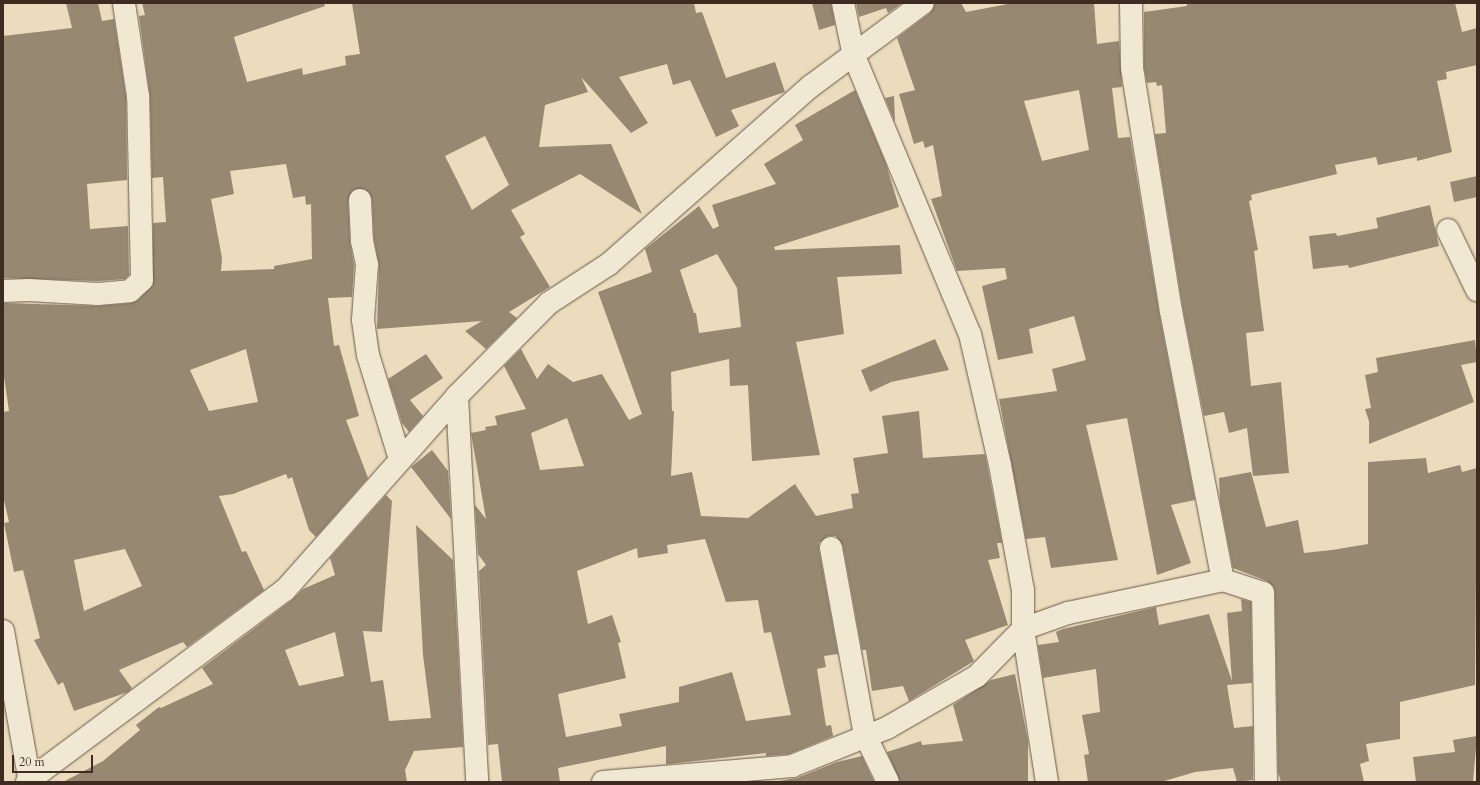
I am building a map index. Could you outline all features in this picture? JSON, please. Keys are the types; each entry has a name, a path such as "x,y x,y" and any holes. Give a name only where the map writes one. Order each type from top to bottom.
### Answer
{"street":[{"path":"3,291 29,290 98,294 130,290 142,280 138,96 124,3"},
{"path":"843,3 854,56 970,334 1000,465 1023,590 1023,629 1047,782"},
{"path":"3,631 29,782 285,590 400,459 422,438 456,396 549,303 609,264 811,86 854,56 923,3"},
{"path":"1131,3 1133,76 1171,311 1223,580"},
{"path":"360,200 362,241 367,264 362,320 368,355 400,459"},
{"path":"1448,230 1477,290"},
{"path":"456,396 477,782"},
{"path":"831,548 865,735 888,782"},
{"path":"603,782 691,778 792,766 865,735 888,728 977,676 1023,629 1068,613 1223,580 1263,593 1266,782"}],"building":[{"path":"66,3 98,3 102,21 114,19 126,97 127,180 87,184 90,229 128,226 129,275 125,279 98,281 3,278 3,36 72,28"},
{"path":"142,3 324,3 325,6 234,37 247,82 302,68 303,75 346,65 345,56 360,54 352,3 694,3 696,13 702,12 726,78 775,62 785,92 731,110 739,126 716,137 690,80 673,85 667,64 619,77 648,123 631,133 581,77 588,92 545,105 539,147 611,144 642,214 580,174 511,210 525,234 520,237 550,287 509,312 517,318 486,349 465,331 482,321 377,329 379,265 374,239 372,199 365,189 353,190 348,201 350,242 354,265 352,297 328,298 334,346 339,345 359,416 346,420 368,478 316,537 309,530 292,477 288,479 286,474 233,494 219,496 242,552 246,551 264,590 187,647 183,642 119,670 132,688 128,692 74,711 63,682 58,685 34,640 40,638 23,570 14,572 4,523 9,522 3,496 3,412 9,411 3,370 3,303 97,306 131,303 138,300 153,285 153,223 166,222 163,177 152,178 150,96 139,16 145,15","holes":["485,136 509,185 472,210 445,156","286,164 293,198 305,196 306,205 311,204 312,259 274,266 274,269 221,271 222,258 211,199 234,194 230,171","246,349 258,402 209,411 190,370","125,549 142,586 84,611 74,560"]},
{"path":"812,3 831,3 835,25 819,30"},
{"path":"856,3 902,3 888,13 886,8 859,17"},
{"path":"935,3 961,3 966,12 1013,3 1094,3 1097,44 1119,41 1122,87 1112,88 1118,138 1130,137 1159,313 1195,500 1171,505 1191,563 1157,575 1127,418 1086,425 1118,560 1051,568 1045,537 1026,539 999,399 1057,391 1052,369 1086,360 1074,316 1029,329 1033,353 998,360 982,286 1007,279 1005,268 957,271 931,199 942,196 933,145 925,148 923,141 914,144 899,94 915,90 897,38 930,13","holes":["1079,90 1089,150 1042,161 1024,101"]},
{"path":"1187,3 1455,3 1462,32 1477,28 1477,65 1446,72 1447,79 1437,81 1452,152 1417,161 1417,157 1378,165 1376,157 1335,165 1337,174 1251,195 1252,200 1249,201 1258,250 1254,251 1264,331 1246,333 1251,386 1281,382 1289,473 1253,476 1247,428 1229,433 1224,412 1204,416 1183,309 1155,134 1166,133 1162,85 1157,86 1156,82 1147,83 1144,67 1144,12 1187,6"},
{"path":"855,90 886,164 899,207 774,247 775,250 900,245 902,274 837,277 844,334 796,342 820,455 752,461 748,385 730,386 729,359 671,372 672,411 674,411 671,476 692,472 701,516 748,518 795,484 816,516 853,508 851,494 859,493 853,458 888,453 882,416 919,411 923,458 985,454 1002,543 997,543 1000,558 988,560 1008,625 965,640 974,661 909,701 903,686 872,691 866,650 862,650 843,546 836,536 828,536 819,543 819,550 838,654 824,656 826,667 817,669 826,726 831,725 833,736 789,754 766,756 766,753 669,764 666,764 666,746 558,768 560,782 502,782 498,744 488,745 479,571 486,565 478,554 475,505 486,519 471,433 486,430 485,427 497,425 495,416 526,409 504,366 521,349 537,379 548,364 573,382 602,374 629,420 642,414 598,292 652,272 645,249 699,206 713,229 719,226 712,205 776,184 764,164 803,140 795,125","holes":["717,254 737,288 741,327 699,333 696,313 694,313 680,270","567,418 584,466 540,470 531,433","705,539 726,602 758,600 764,633 771,632 791,715 746,721 732,672 679,687 679,702 619,714 622,726 566,737 558,694 626,678 618,643 621,642 612,615 588,624 577,571 637,548 638,558 668,553 667,545"]},
{"path":"894,96 895,122 885,98"},
{"path":"1477,176 1477,197 1454,202 1450,182"},
{"path":"1430,205 1439,246 1349,268 1348,265 1313,269 1309,236 1336,233 1337,236 1378,228 1376,218"},
{"path":"935,339 949,370 891,382 870,392 861,370"},
{"path":"1475,340 1477,362 1461,365 1474,402 1369,444 1369,421 1365,409 1371,408 1365,375 1378,372 1376,358"},
{"path":"426,354 443,378 410,400 423,416 409,432 402,423 388,379"},
{"path":"432,450 448,471 451,519 411,467"},
{"path":"1426,458 1428,473 1460,465 1462,472 1477,468 1475,685 1400,702 1400,739 1366,744 1369,761 1360,764 1364,782 1281,782 1278,772 1275,592 1273,586 1267,581 1233,568 1220,501 1219,478 1251,472 1266,527 1298,520 1304,553 1368,544 1368,462"},
{"path":"386,495 392,501 382,632 363,631 371,682 383,680 389,721 431,718 423,655 416,525 453,560 463,747 414,751 405,770 407,782 63,782 103,761 140,730 136,725 159,707 161,708 213,684 202,668 292,600 303,589 335,575 330,558","holes":["335,632 344,676 299,686 285,650"]},
{"path":"1241,599 1251,602 1252,683 1227,685 1234,728 1253,726 1253,780 1237,782 1233,768 1195,772 1161,782 1088,782 1084,755 1089,754 1082,715 1100,712 1096,669 1043,678 1038,645 1059,642 1056,632 1063,629 1156,607 1159,625 1209,614 1232,681 1227,613 1242,611"},
{"path":"1015,674 1028,741 1028,782 900,782 887,752 921,741 922,745 963,741 953,705 991,680"},
{"path":"1477,736 1473,782 1416,782 1413,757 1455,752 1453,740"},
{"path":"862,756 874,782 773,782 797,778 837,762"}]}
